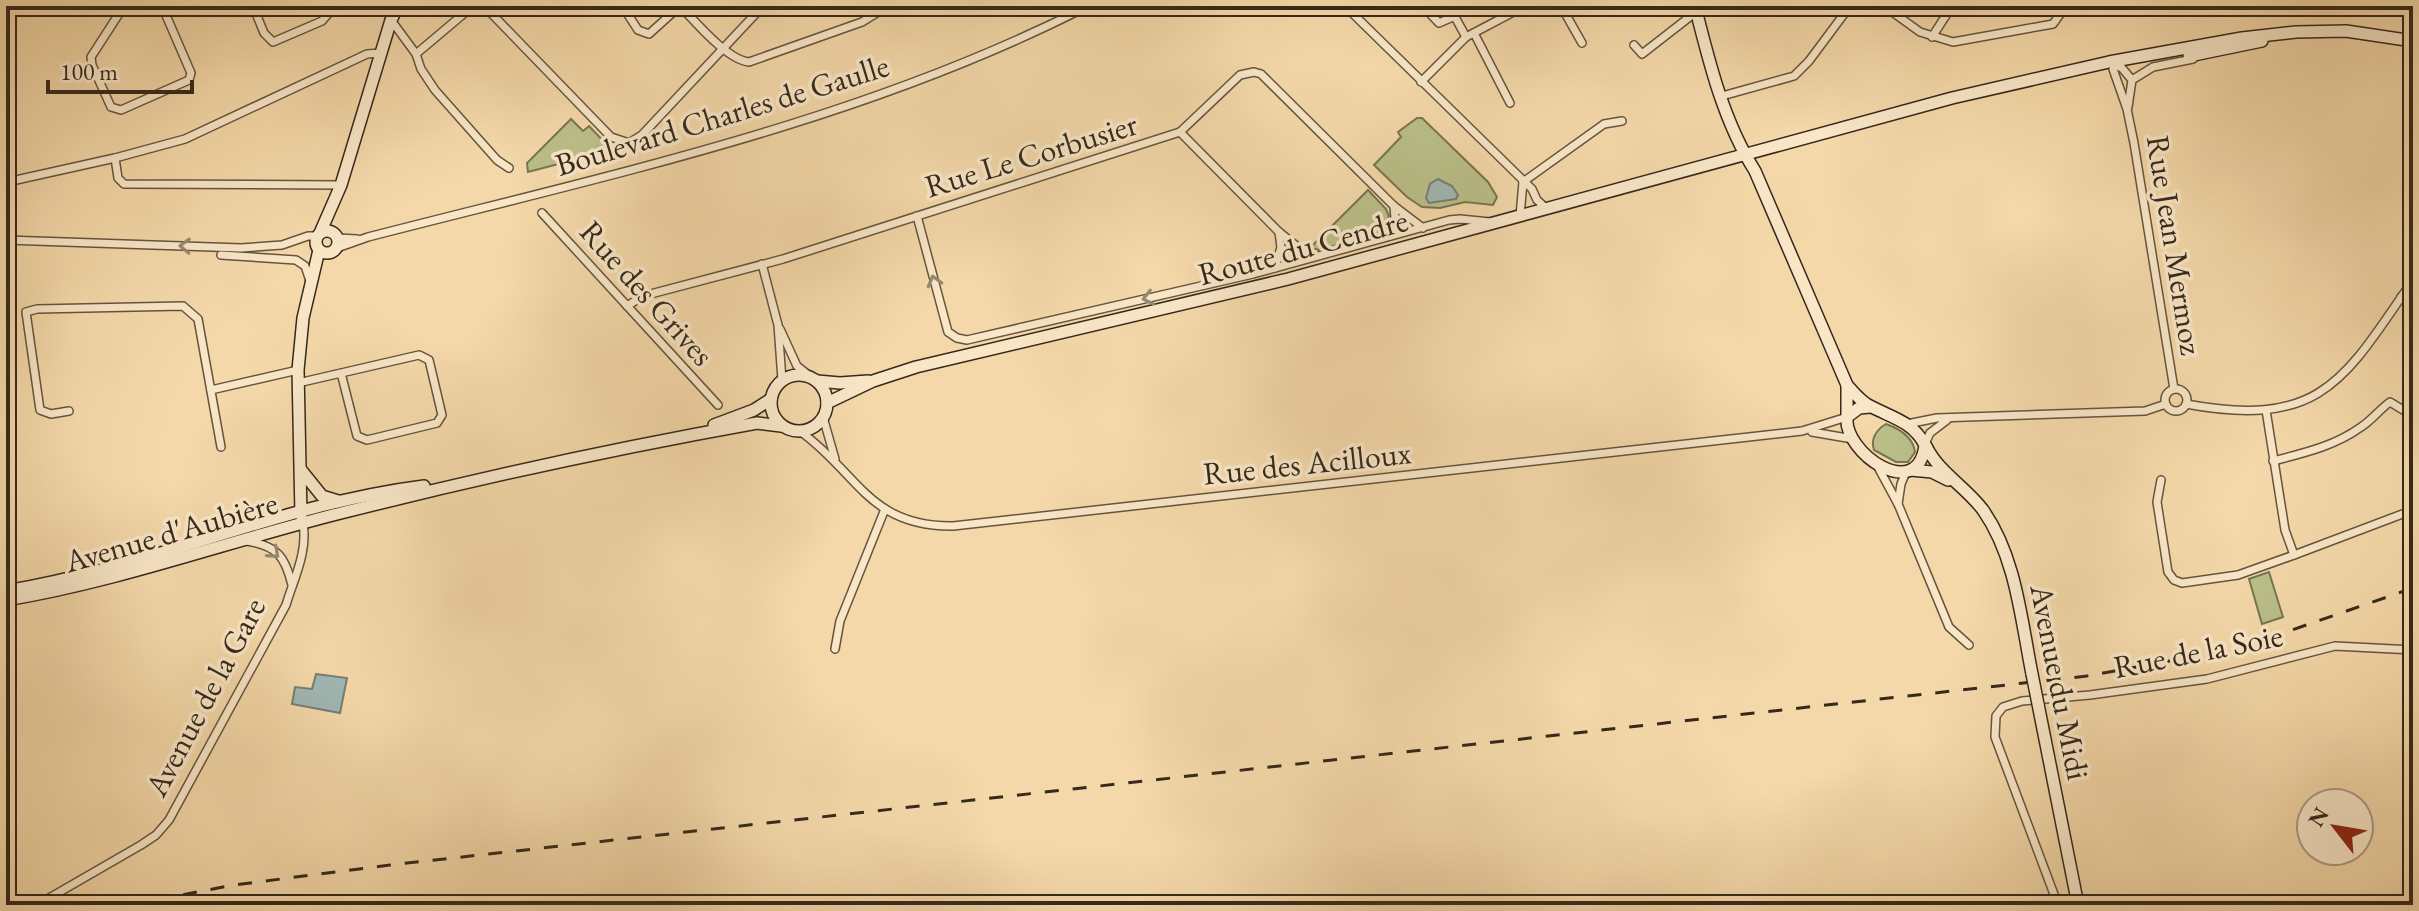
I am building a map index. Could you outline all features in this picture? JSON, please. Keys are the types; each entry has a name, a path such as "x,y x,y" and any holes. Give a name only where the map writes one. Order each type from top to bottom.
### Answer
{"main road":[{"path":"302,517 298,370 303,318 391,20 398,6"},
{"path":"1696,9 1722,96 1744,154 1755,171 1847,385 1870,407"},
{"path":"2116,65 2242,38 2296,32 2346,31 2413,40"},
{"path":"2116,65 2224,49 2296,32"},
{"name":"Route du Cendre","path":"827,403 873,381 916,367 1208,299 1952,98 2116,65"},
{"path":"302,517 469,480 757,423 801,432 816,426 823,417 827,403 826,393 814,379 796,375 782,380 774,389 772,414 781,426"},
{"name":"Route du Cendre","path":"814,379 840,383 873,381"},
{"path":"1847,385 1847,417 1847,427 1853,439 1873,461 1891,471 1908,471 1920,462 1925,445 1907,424 1889,413 1870,407 1859,408 1847,417"},
{"path":"682,437 754,410 771,399"},
{"name":"Avenue du Midi","path":"1925,445 1930,456 1980,506 2002,546 2010,570 2078,904"},
{"path":"300,470 322,496 338,501"},
{"name":"Avenue du Midi","path":"1908,471 1932,472 1959,485"},
{"path":"302,517 338,501 469,480"},
{"name":"Avenue d'Aubière","path":"6,600 99,581 240,540 302,517"},
{"name":"Avenue d'Aubière","path":"6,591 80,576 302,517"}],"street":[{"path":"124,6 91,57 111,107 121,110 189,80 191,73 162,6"},
{"path":"253,6 264,33 273,42 322,21 328,14 329,6"},
{"path":"627,13 638,30 649,34 680,6 722,48 739,61 749,62 862,22 888,6"},
{"path":"416,54 467,11 482,8 490,12 611,137 629,143 642,135 763,6"},
{"name":"Boulevard Charles de Gaulle","path":"6,240 241,248 282,245 308,236 328,241 360,240 657,164 785,125 941,72 1016,41 1088,6"},
{"path":"1345,6 1532,189 1537,200 1547,209"},
{"path":"1423,6 1439,23 1455,16"},
{"path":"1449,6 1510,103"},
{"path":"1421,82 1470,35 1525,6"},
{"path":"1561,6 1582,43"},
{"path":"1722,96 1794,76 1850,6"},
{"path":"1884,6 1920,32 1953,42 2053,24 2066,6"},
{"path":"1932,37 1952,6"},
{"path":"1634,45 1642,54 1696,9"},
{"path":"391,20 416,54 421,69 435,90 497,160 509,168"},
{"path":"2116,65 2132,80 2153,67 2224,49"},
{"path":"7,182 115,158 205,131 367,54 381,53"},
{"name":"Rue Jean Mermoz","path":"2116,65 2127,109 2174,389"},
{"path":"1180,132 1240,75 1254,72 1266,78 1394,206 1423,228"},
{"name":"Rue Jean Mermoz","path":"2127,109 2132,80"},
{"path":"1520,216 1523,182 1604,124 1622,121"},
{"name":"Rue Le Corbusier","path":"627,306 650,294 762,264 1180,132 1279,232 1310,257"},
{"path":"115,158 118,178 124,184 340,188"},
{"path":"1390,236 1395,218 1394,206"},
{"name":"Rue des Grives","path":"542,213 718,405"},
{"path":"917,216 948,332 967,340 1275,268 1460,219 1496,223"},
{"path":"1275,268 1281,247 1279,232"},
{"path":"221,255 296,260 308,271 311,284"},
{"path":"762,264 778,325 797,366 814,379"},
{"path":"2186,404 2266,410 2321,394 2358,360 2413,280"},
{"path":"2401,297 2413,305"},
{"path":"69,411 51,414 40,410 26,312 183,306 198,319 221,447"},
{"path":"778,325 782,380"},
{"path":"298,383 341,373 419,355 429,360 442,415 437,423 367,440 357,436 341,373"},
{"path":"211,390 298,370"},
{"path":"2174,389 2186,395 2183,408 2174,411 2166,404 2167,395 2174,389"},
{"path":"2273,461 2343,439 2390,402 2413,416"},
{"path":"1907,424 1937,418 2145,411 2166,404"},
{"path":"2266,410 2285,530 2294,555"},
{"name":"Rue des Acilloux","path":"823,417 838,465"},
{"name":"Rue des Acilloux","path":"1802,431 1847,417"},
{"path":"1925,445 1930,433 1947,420"},
{"name":"Rue des Acilloux","path":"801,432 818,444 857,488 885,509 926,525 953,526 1802,431 1826,432 1853,439"},
{"path":"1873,461 1898,504 1949,627 1969,645"},
{"path":"1898,504 1901,484 1908,471"},
{"path":"2161,480 2157,502 2168,572 2174,580 2182,583 2238,575 2413,510"},
{"path":"835,649 840,621 885,509"},
{"name":"Avenue de la Gare","path":"37,905 141,845 156,835 169,820 286,605 306,538 302,517"},
{"name":"Avenue de la Gare","path":"240,540 264,544 278,553 287,566 292,585"},
{"name":"Rue de la Soie","path":"2058,905 1995,737 1996,716 2003,707 2022,701 2207,679 2335,646 2413,650"}],"green space":[{"path":"1417,118 1422,118 1488,182 1497,197 1493,205 1465,202 1440,208 1422,207 1374,165 1401,137 1398,132"},
{"path":"571,119 583,131 589,126 612,150 528,172 527,163"},
{"path":"1368,190 1389,216 1383,230 1320,250 1310,248"},
{"path":"1886,424 1901,431 1912,442 1915,452 1908,462 1896,462 1874,450 1875,435"},
{"path":"2269,572 2283,617 2262,624 2249,579"}],"water":[{"path":"1438,179 1452,186 1458,195 1456,199 1429,203 1426,198 1430,184"},
{"path":"316,674 347,678 340,713 292,704 295,687 312,689"}],"railway":[{"path":"128,905 234,885 390,865 2087,676 2181,659 2289,631 2413,588"}]}
